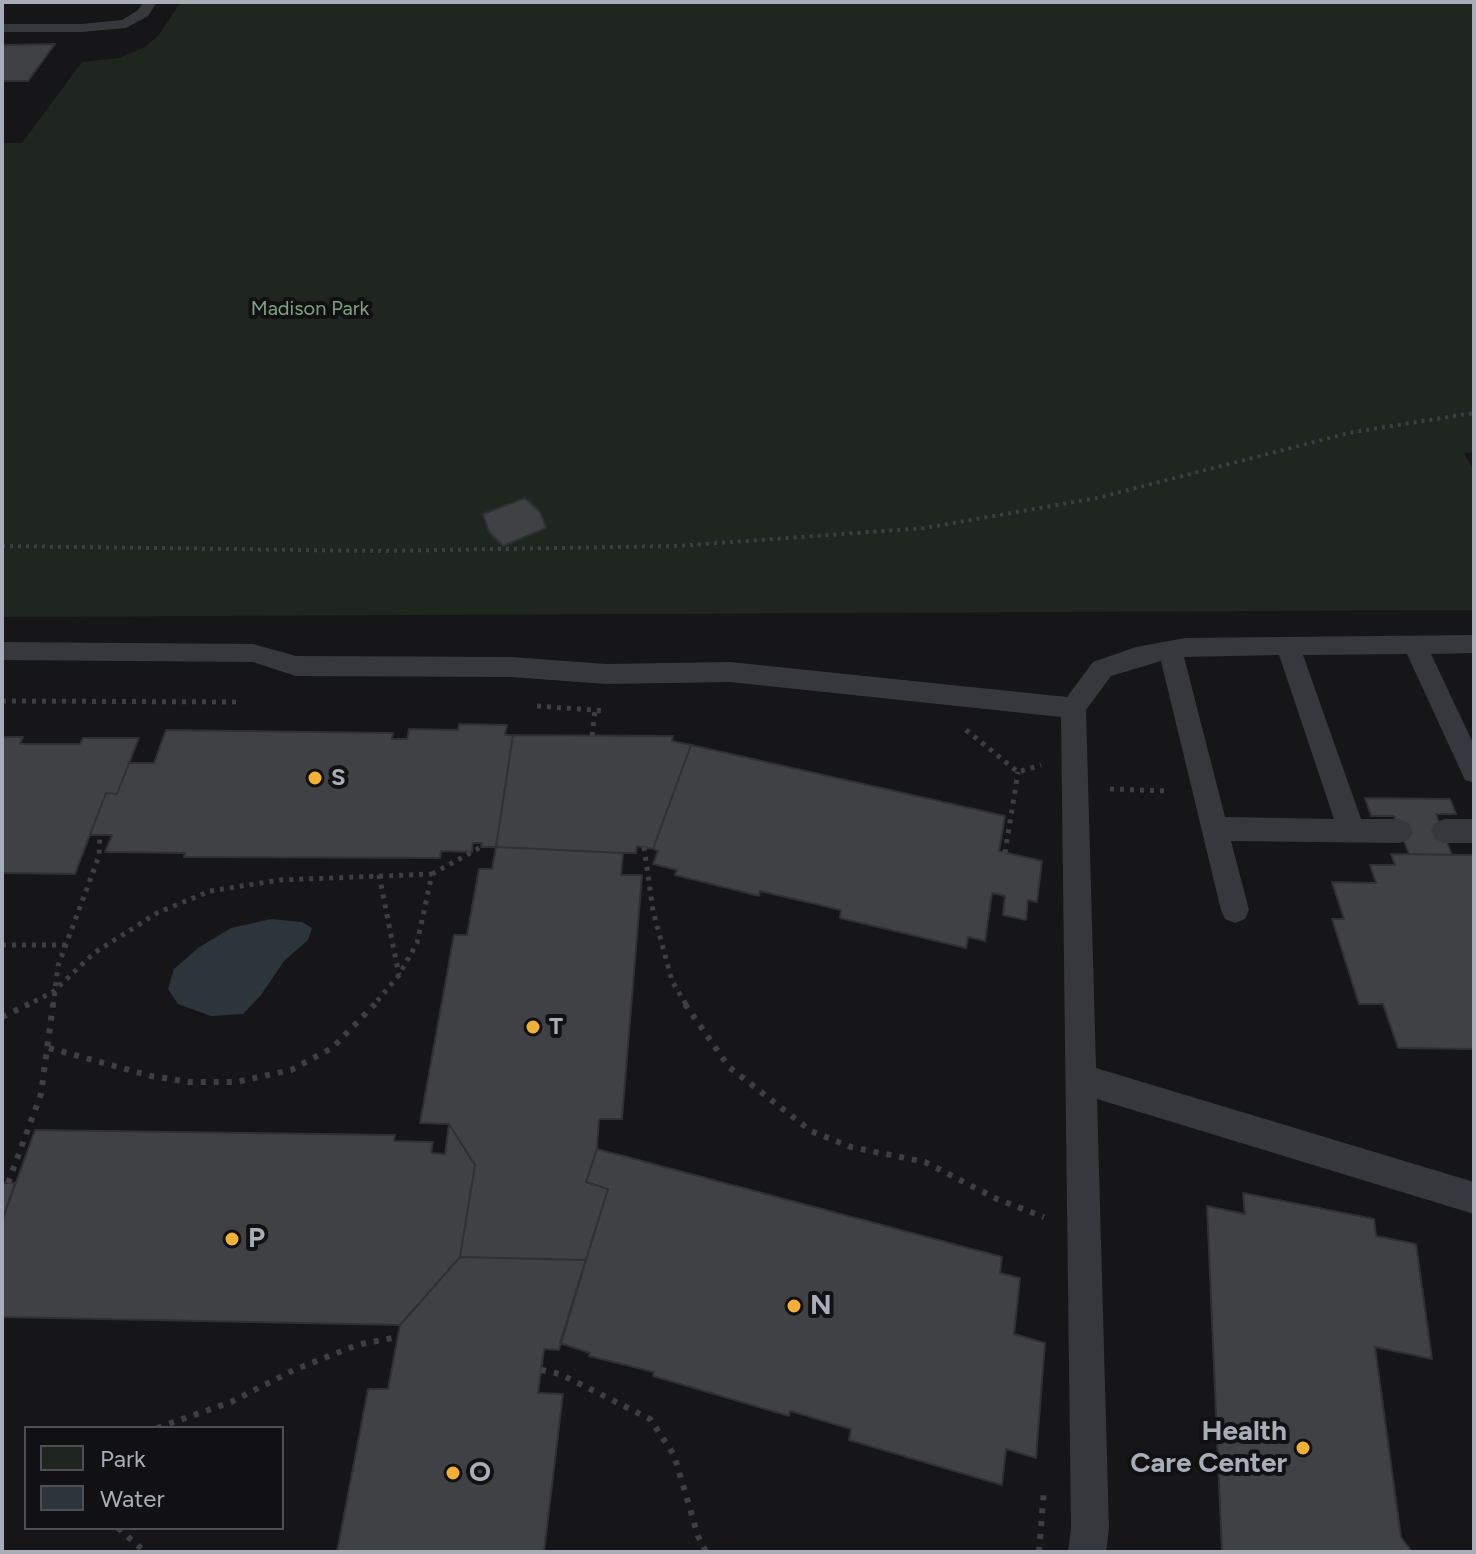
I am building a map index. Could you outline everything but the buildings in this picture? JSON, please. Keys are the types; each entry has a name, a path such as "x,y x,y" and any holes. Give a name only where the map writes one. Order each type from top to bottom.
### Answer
{"lane":[{"path":"2,28 81,28 126,24 143,13 150,2"},
{"path":"1414,644 1474,772"},
{"path":"1087,1552 1090,1529 1073,708 1102,669 1136,656 1185,647 1474,644"},
{"path":"1288,646 1351,830"},
{"path":"1170,650 1235,910"},
{"path":"2,651 253,653 296,666 511,667 606,674 730,672 1073,708"},
{"path":"1215,829 1400,831"},
{"path":"1444,831 1474,831"},
{"path":"1079,1078 1474,1198"}],"path":[{"path":"2,546 380,551 677,546 925,528 1097,498 1353,432 1474,413"},
{"path":"2,701 242,702"},
{"path":"531,705 609,711"},
{"path":"592,736 595,711"},
{"path":"965,729 1018,772"},
{"path":"1018,772 1045,764 1047,778"},
{"path":"1005,853 1018,772"},
{"path":"1102,788 1143,791"},
{"path":"8,1183 41,1094 49,1048 53,992 66,945 99,856 100,835"},
{"path":"2,1017 53,992 94,953 157,913 210,891 280,880 432,874 481,847"},
{"path":"644,847 653,911 672,981 729,1067 811,1131 851,1147 925,1162 997,1199 1044,1217"},
{"path":"49,1048 151,1076 189,1082 236,1082 291,1070 332,1048 361,1020 399,975 417,943 432,874"},
{"path":"379,875 399,975"},
{"path":"2,945 66,945"},
{"path":"163,1426 231,1402 294,1370 357,1345 397,1337"},
{"path":"541,1370 560,1374 650,1419 674,1455 698,1536 706,1552"},
{"path":"120,1530 145,1552"}],"green space":[{"name":"Madison Park","path":"181,2 1474,2 1474,452 1464,453 1474,472 1474,610 2,617 2,143 22,143 82,62 119,58 145,47 158,36"}],"water":[{"path":"271,919 302,922 312,928 308,940 284,961 261,995 243,1014 211,1016 178,1004 168,989 174,969 198,948 231,928"}],"place":[{"name":"S","path":"315,778"},
{"name":"T","path":"533,1027"},
{"name":"P","path":"232,1239"},
{"name":"N","path":"794,1306"},
{"name":"Health Care Center","path":"1303,1448"},
{"name":"O","path":"453,1473"}]}
